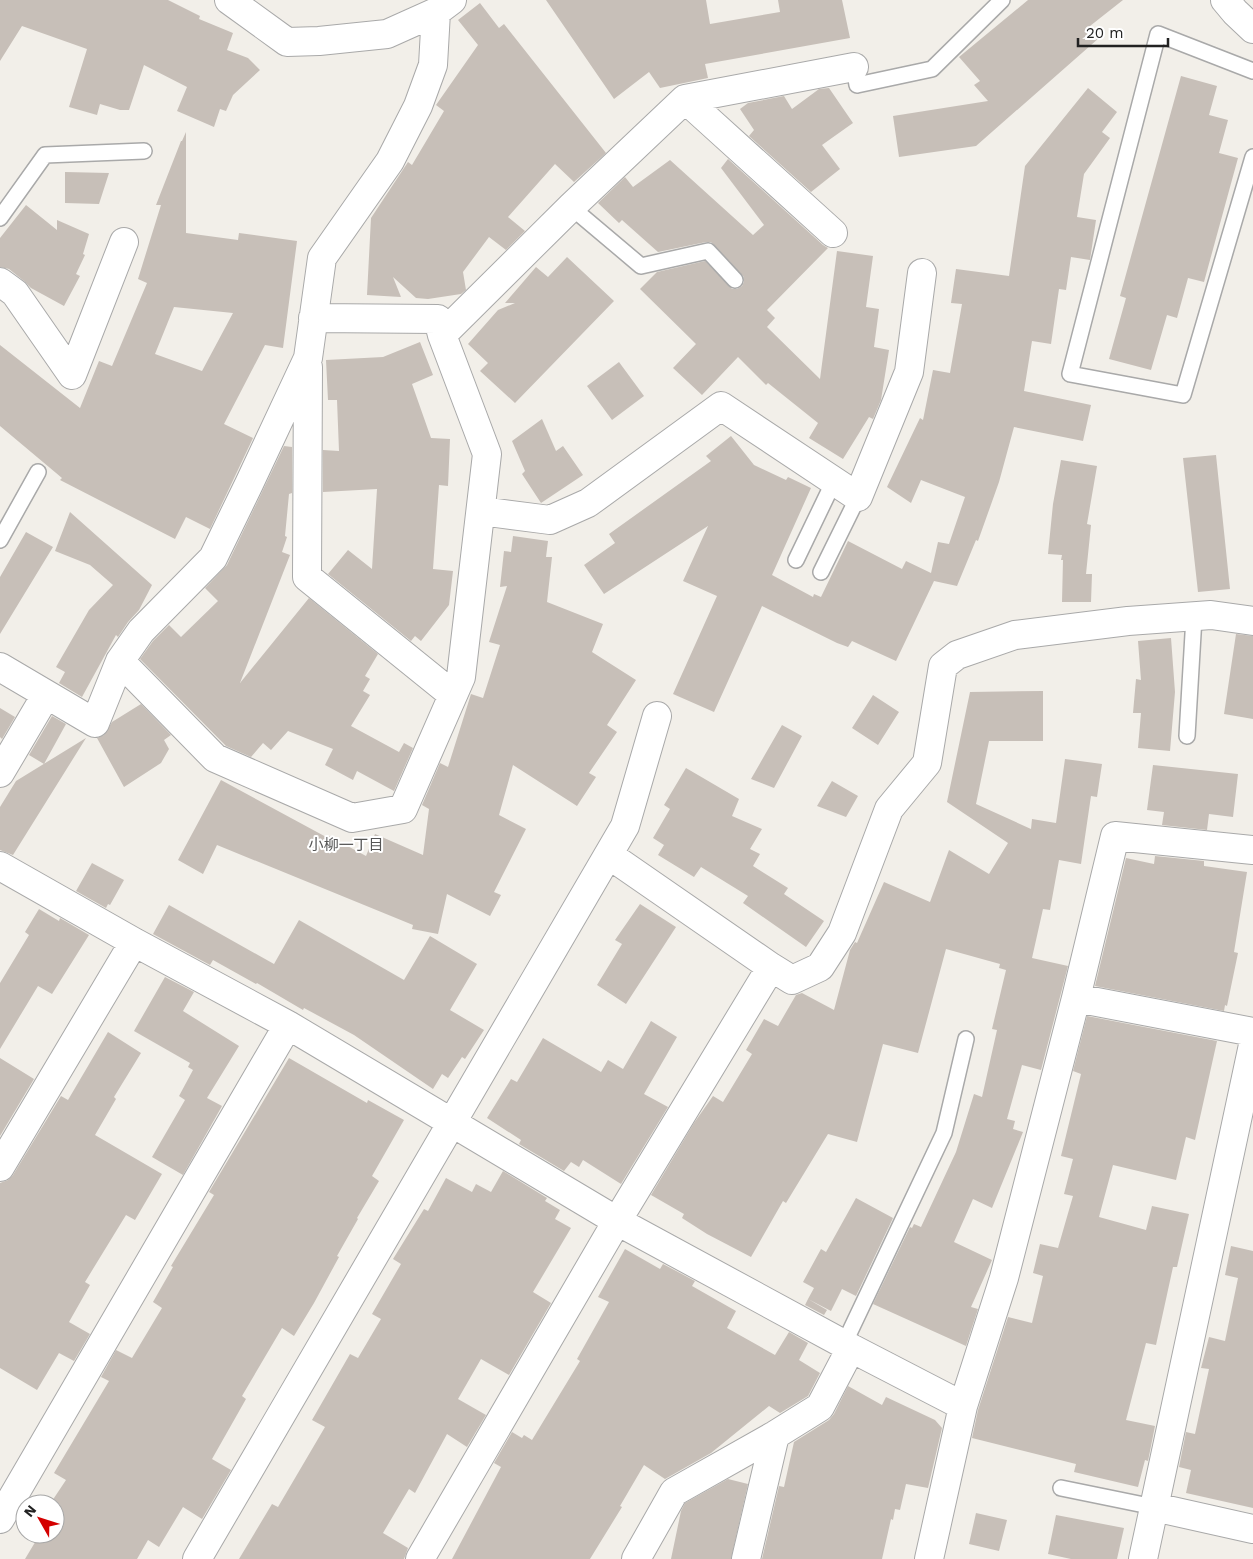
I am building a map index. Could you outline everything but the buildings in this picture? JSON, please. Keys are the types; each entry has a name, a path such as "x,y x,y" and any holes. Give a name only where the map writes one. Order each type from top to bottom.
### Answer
{"street":[{"path":"229,0 287,42 387,34 444,6"},
{"path":"444,6 433,65 418,106 390,161 322,258 308,358 307,577 452,695"},
{"path":"442,336 571,206 685,99 854,67"},
{"path":"685,99 833,233"},
{"path":"0,282 15,293 72,375 124,242"},
{"path":"481,511 550,520 588,504 721,406 858,497 909,372 922,273"},
{"path":"120,661 215,758 352,818 403,809 460,678 487,454 442,336 438,319 313,318"},
{"path":"0,667 95,723 120,661 141,631 213,558 308,358"},
{"path":"609,855 792,980 820,967 842,933 889,809 927,763 943,666 957,654 1015,635 1128,621 1212,615 1253,622"},
{"path":"0,773 46,695"},
{"path":"196,1559 626,826 657,716"},
{"path":"928,1559 963,1406 1004,1278 1076,998 1115,836 1253,850"},
{"path":"0,866 134,942 288,1025 617,1221 963,1406"},
{"path":"0,1167 134,942"},
{"path":"420,1559 617,1221 771,967"},
{"path":"1076,998 1253,1032"},
{"path":"0,1519 288,1025"},
{"path":"1143,1559 1253,1045"},
{"path":"636,1559 674,1492 775,1435 820,1407 848,1346"},
{"path":"746,1559 775,1435"},
{"path":"1154,1507 1253,1529"}],"lane":[{"path":"854,67 857,85 932,69 1002,0"},
{"path":"1253,71 1158,34 1070,374 1183,395 1253,157"},
{"path":"0,218 45,155 144,151"},
{"path":"571,206 641,266 708,251 735,280"},
{"path":"0,540 38,472"},
{"path":"796,560 834,481"},
{"path":"821,572 858,497"},
{"path":"1187,736 1194,616"},
{"path":"848,1346 944,1133 966,1039"},
{"path":"1061,1488 1154,1507"}],"district":[{"name":"小柳一丁目","path":"346,845"}]}
